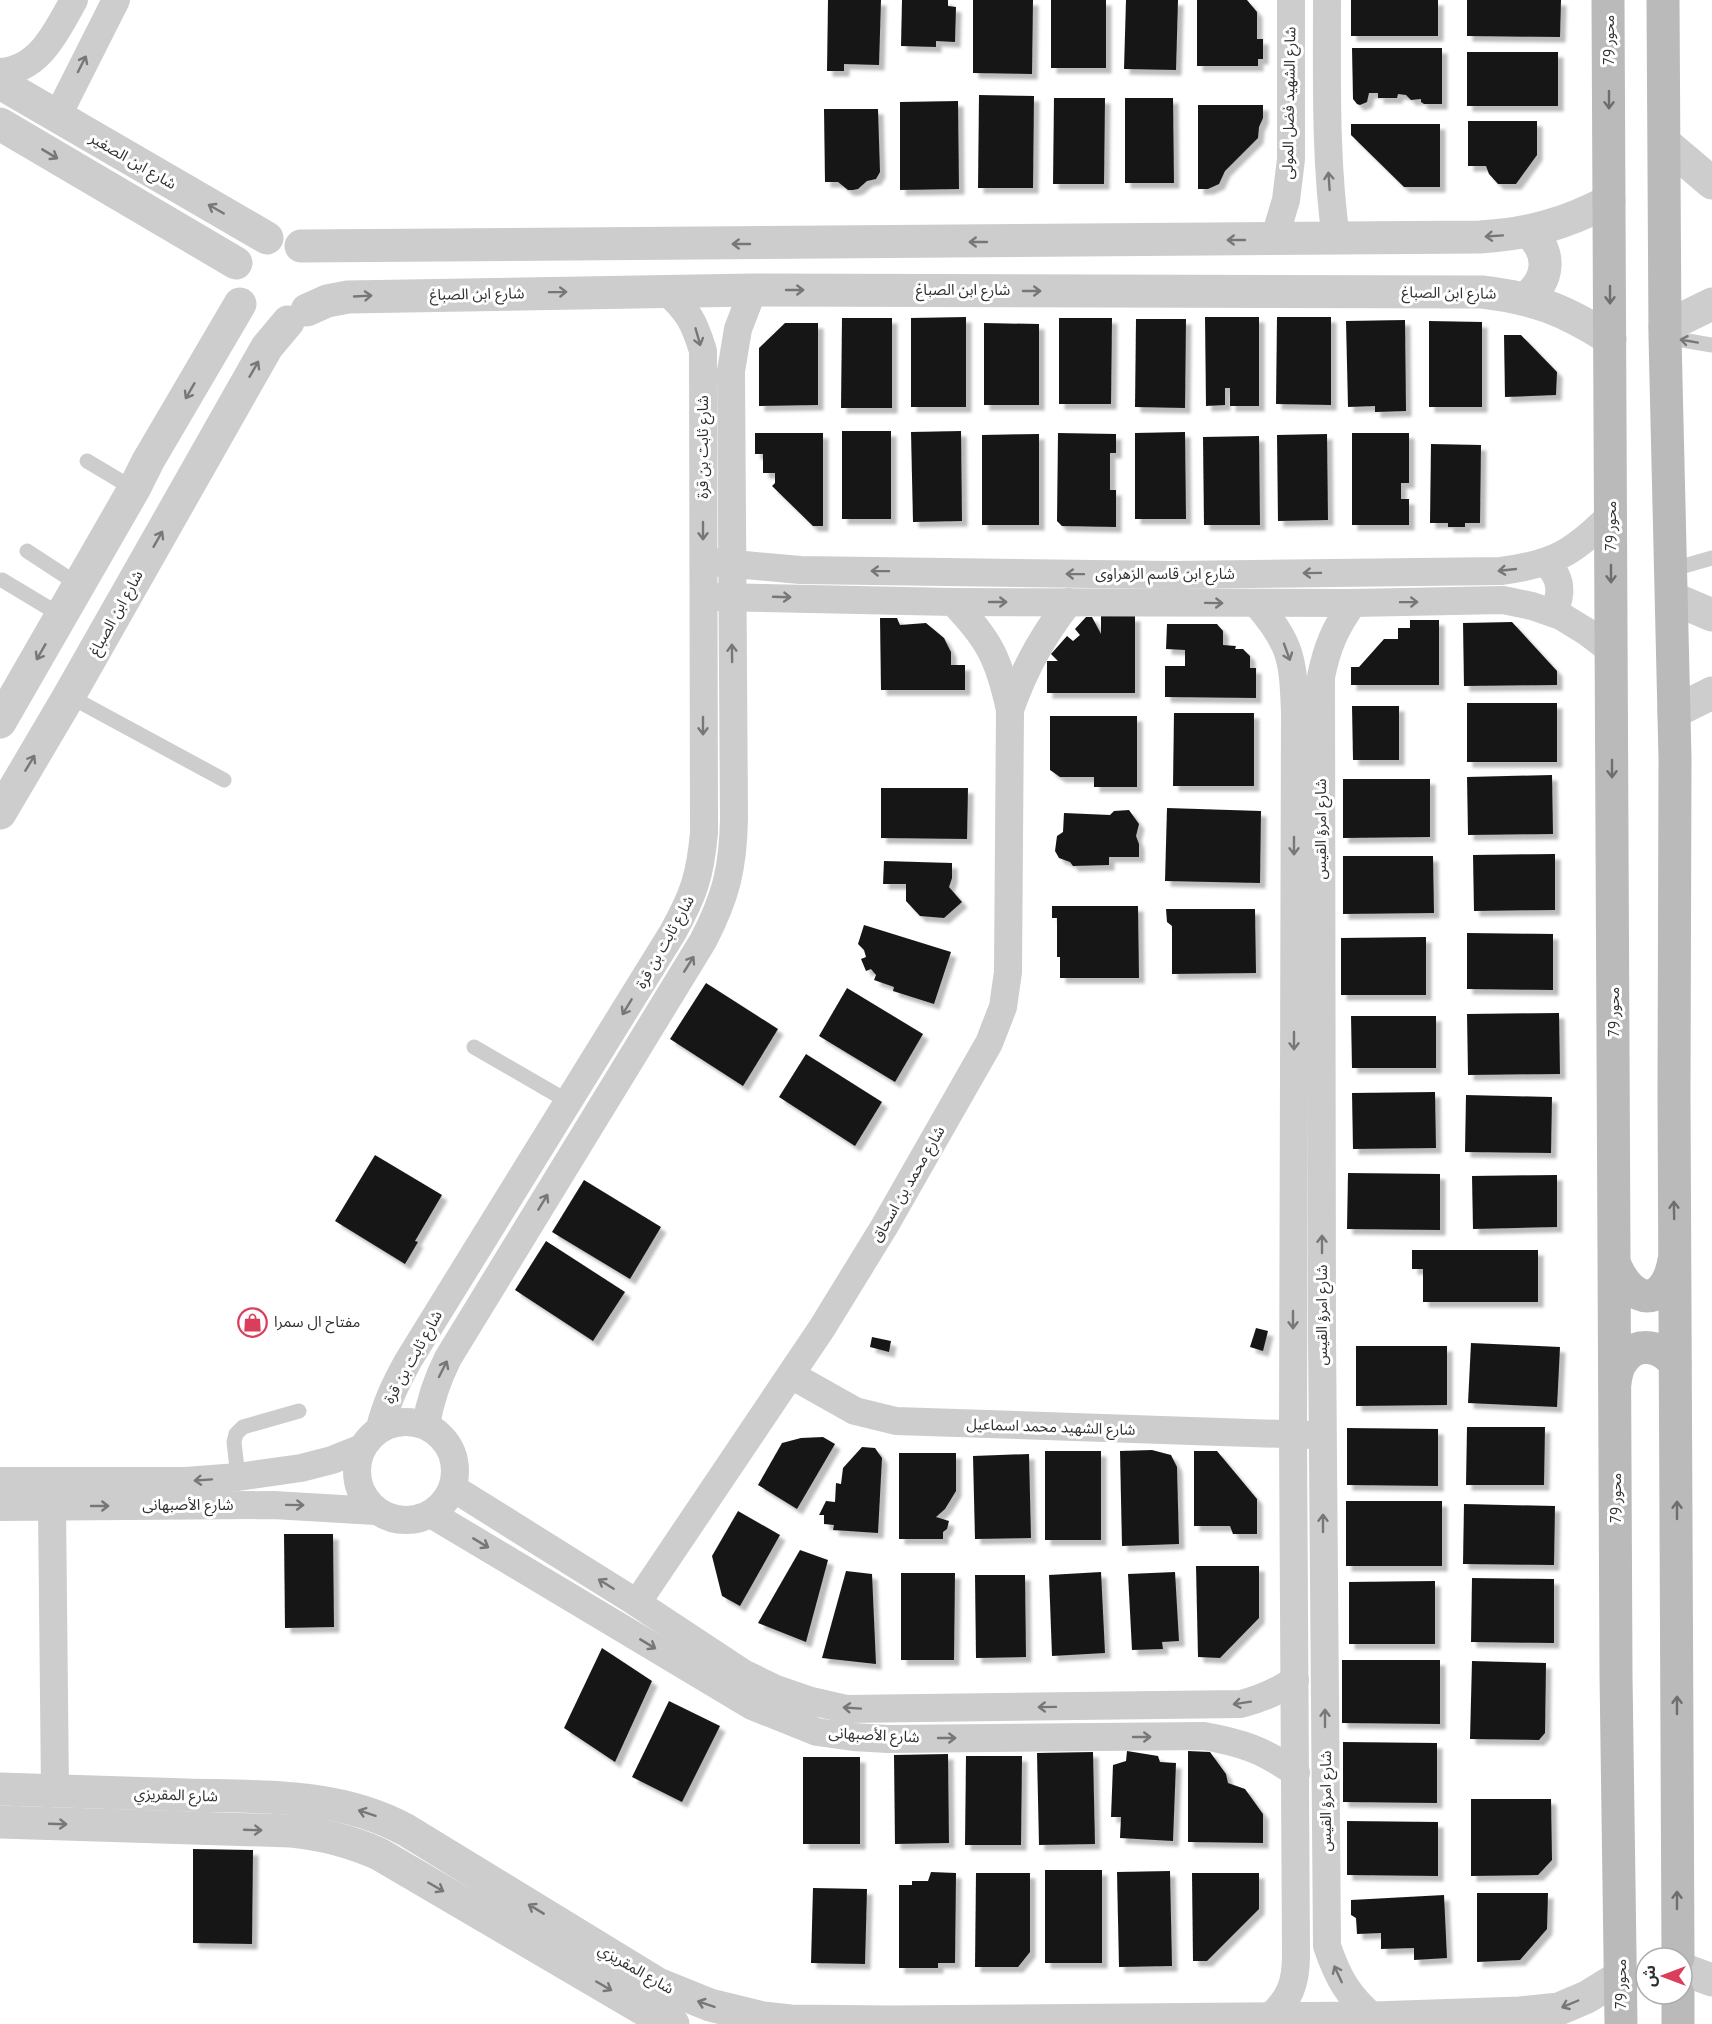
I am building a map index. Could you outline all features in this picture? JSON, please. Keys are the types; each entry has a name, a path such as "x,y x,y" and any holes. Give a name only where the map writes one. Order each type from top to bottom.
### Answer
{"main road":[{"name":"محور 79","path":"1608,0 1616,1675 1621,2024"},
{"path":"1663,0 1665,332 1674,712 1678,1946"},
{"path":"1615,1265 1621,1280 1628,1288 1638,1294 1650,1295 1662,1292 1669,1280 1676,1252"},
{"path":"1615,1383 1623,1359 1632,1351 1644,1347 1657,1348 1668,1354 1676,1364"},
{"path":"1678,2006 1678,2024"}],"street":[{"path":"0,72 6,72 28,63 46,48 74,0"},
{"path":"57,117 116,0"},
{"path":"1327,0 1327,154 1336,239"},
{"name":"شارع الشهيد فضل المولى","path":"1274,240 1286,200 1291,159 1288,3"},
{"name":"شارع ابن الصغير","path":"0,82 267,238"},
{"path":"0,124 236,263"},
{"path":"1665,143 1712,183"},
{"path":"301,246 1480,237 1529,232 1579,217 1609,201"},
{"path":"1525,299 1539,285 1545,266 1542,247 1529,232"},
{"path":"279,237 301,246 311,257 317,269 318,284 315,297 298,316 266,323 256,319 240,304 235,295 232,284 236,263 249,247 267,238 279,237"},
{"name":"شارع ابن الصباغ","path":"0,813 267,347 298,316 327,301 348,297 664,290 1482,292 1525,299 1549,306 1580,320 1610,339"},
{"name":"شارع ثابت بن قرة","path":"371,1438 408,1361 564,1111 690,901 700,868 704,833 702,351 696,327 683,307 664,290"},
{"name":"شارع ثابت بن قرة","path":"426,1425 437,1380 448,1358 703,941 718,912 728,883 733,850 734,819 731,371 738,329 753,290"},
{"path":"4,707 62,616 135,489 148,461 240,304"},
{"path":"1665,332 1712,304"},
{"name":"شارع ابن قاسم الزهراوى","path":"702,597 1069,602 1173,589 1501,571 1532,567 1562,556 1588,538 1611,515"},
{"name":"شارع ابن قاسم الزهراوى","path":"702,561 800,570 1173,589 1256,603 1503,600 1532,606 1553,614 1587,632 1612,651"},
{"path":"1545,562 1552,569 1560,586 1560,596 1553,614"},
{"path":"1671,584 1712,615"},
{"name":"شارع محمد بن اسحاق","path":"637,1603 791,1375 884,1227 989,1043 1003,1006 1008,972 1010,710 1004,679 992,650 974,624 953,602"},
{"name":"شارع محمد بن اسحاق","path":"1010,710 1020,680 1034,652 1050,626 1069,602"},
{"name":"شارع امرؤ القيس","path":"1256,603 1275,626 1289,653 1293,679 1296,1973 1291,1991 1281,2007 1268,2019"},
{"name":"شارع امرؤ القيس","path":"1353,603 1337,625 1326,650 1321,677 1327,1946 1337,1974 1347,1990 1374,2019"},
{"path":"1674,712 1712,693"},
{"path":"564,1111 583,1135"},
{"name":"شارع الشهيد محمد اسماعيل","path":"791,1375 855,1411 896,1421 1323,1436"},
{"path":"411,1421 426,1425 446,1441 452,1451 455,1463 453,1488 444,1503 431,1514 412,1520 393,1519 376,1511 366,1501 356,1475 357,1461 371,1438 395,1422 411,1421"},
{"name":"شارع الأصبهانى","path":"0,1481 186,1481 238,1477 301,1468 332,1460 371,1438"},
{"name":"شارع الأصبهانى","path":"453,1488 637,1603 743,1673 776,1689 811,1701 846,1709 1241,1704 1260,1700 1295,1680"},
{"name":"شارع الأصبهانى","path":"0,1507 273,1504 376,1511"},
{"path":"52,1506 55,1791"},
{"name":"شارع الأصبهانى","path":"431,1514 752,1706 817,1732 888,1739 1204,1736 1252,1747 1275,1758 1296,1773"},
{"name":"شارع المقريزي","path":"0,1789 297,1798 328,1803 387,1820 658,1984 740,2019 892,2022 1523,2018 1559,2009 1587,1997 1621,1976"},
{"name":"شارع المقريزي","path":"0,1822 291,1831 314,1833 358,1845 379,1854 672,2024"},
{"path":"1694,1973 1712,1980"}],"lane":[{"path":"1665,332 1712,345"},
{"path":"87,461 135,489"},
{"path":"27,551 80,585"},
{"path":"1671,584 1712,558"},
{"path":"2,580 62,616"},
{"path":"69,696 224,780"},
{"path":"474,1047 564,1111"},
{"path":"238,1477 234,1442 236,1434 243,1427 299,1411"}],"building":[{"path":"828,0 881,0 879,65 844,64 844,71 827,71"},
{"path":"902,0 948,0 948,6 956,7 955,42 936,41 936,47 901,46"},
{"path":"973,0 1033,0 1032,74 973,73"},
{"path":"1051,0 1106,0 1106,68 1051,68"},
{"path":"1126,0 1178,0 1176,70 1124,69"},
{"path":"1197,0 1247,0 1257,12 1257,39 1263,39 1263,59 1258,59 1258,66 1197,66"},
{"path":"1351,0 1438,0 1438,36 1351,36"},
{"path":"1467,0 1561,0 1560,37 1467,36"},
{"path":"1352,48 1442,48 1442,104 1424,104 1421,99 1411,100 1406,95 1398,94 1397,98 1378,98 1378,93 1369,93 1367,102 1357,104 1353,99"},
{"path":"1467,52 1558,52 1558,106 1467,106"},
{"path":"979,95 1034,96 1033,188 978,188"},
{"path":"1054,98 1105,98 1104,184 1053,184"},
{"path":"1125,98 1173,98 1174,183 1125,183"},
{"path":"958,101 959,189 900,190 900,102"},
{"path":"1198,105 1263,105 1263,118 1258,138 1225,171 1219,184 1208,189 1198,189"},
{"path":"824,109 878,109 880,172 876,179 867,181 858,189 853,190 848,190 838,182 825,182"},
{"path":"1468,121 1537,121 1537,155 1516,184 1498,184 1489,174 1486,166 1468,166"},
{"path":"1351,124 1440,124 1440,187 1404,187 1351,135"},
{"path":"966,317 966,407 911,407 911,318"},
{"path":"1205,317 1259,317 1259,406 1230,406 1230,388 1225,388 1225,405 1206,406"},
{"path":"1277,317 1331,317 1331,405 1276,404"},
{"path":"842,318 892,318 892,408 841,408"},
{"path":"1059,318 1112,318 1111,404 1059,404"},
{"path":"1136,319 1186,319 1185,408 1135,407"},
{"path":"1405,320 1406,411 1375,412 1375,406 1348,407 1346,321"},
{"path":"1429,321 1482,322 1482,407 1429,407"},
{"path":"785,323 818,323 818,405 759,406 759,348"},
{"path":"984,323 1039,324 1039,405 984,405"},
{"path":"1504,335 1521,335 1557,372 1556,395 1505,397"},
{"path":"842,431 891,431 891,519 842,519"},
{"path":"961,431 962,521 913,522 911,432"},
{"path":"1185,432 1186,519 1135,519 1135,433"},
{"path":"755,433 823,433 823,526 813,526 772,486 775,483 775,473 763,473 763,454 755,454"},
{"path":"1058,433 1116,434 1116,453 1110,453 1110,490 1116,490 1116,527 1062,526 1057,521"},
{"path":"1352,433 1409,433 1409,483 1401,483 1401,499 1409,499 1409,525 1352,525"},
{"path":"1039,434 1039,525 982,525 982,435"},
{"path":"1327,434 1328,520 1278,521 1277,435"},
{"path":"1259,436 1260,525 1204,525 1203,437"},
{"path":"1431,444 1481,445 1480,523 1465,523 1465,527 1448,527 1448,523 1430,523"},
{"path":"1101,616 1135,616 1135,693 1047,693 1047,661 1058,661 1051,654 1067,636 1073,641 1080,635 1075,629 1086,617 1092,617 1101,634"},
{"path":"880,618 897,618 900,625 926,623 944,638 951,652 951,665 965,665 965,690 881,690"},
{"path":"1410,620 1439,620 1439,685 1351,685 1351,667 1359,667 1384,639 1398,639 1398,628 1410,628"},
{"path":"1512,622 1557,671 1557,685 1464,686 1463,623"},
{"path":"1167,624 1217,624 1223,631 1223,645 1236,646 1235,649 1243,649 1250,656 1250,668 1256,668 1256,698 1165,697 1165,666 1185,666 1185,650 1166,649"},
{"path":"1467,703 1557,703 1557,762 1467,762"},
{"path":"1352,706 1399,706 1399,760 1353,760"},
{"path":"1174,713 1254,713 1254,786 1173,786"},
{"path":"1050,716 1137,716 1137,787 1094,787 1094,777 1060,777 1050,770"},
{"path":"1552,775 1553,834 1468,835 1467,777"},
{"path":"1343,779 1430,779 1430,837 1343,838"},
{"path":"881,788 968,788 967,839 881,838"},
{"path":"1167,808 1261,811 1260,883 1165,881"},
{"path":"1129,810 1139,824 1136,836 1139,844 1139,857 1109,857 1109,865 1073,866 1070,862 1059,858 1055,851 1057,836 1063,832 1064,813 1110,815 1114,811"},
{"path":"1555,854 1555,910 1474,911 1473,855"},
{"path":"1343,856 1433,856 1434,913 1343,914"},
{"path":"884,861 952,863 952,878 949,887 962,902 944,918 920,916 906,901 906,884 883,884"},
{"path":"1052,906 1138,906 1139,978 1060,978 1060,957 1057,957 1057,918 1052,918"},
{"path":"1166,909 1255,909 1256,973 1172,974 1172,926 1167,922"},
{"path":"864,925 951,952 934,1004 893,991 894,987 874,980 876,975 871,969 866,971 861,959 866,957 864,950 858,944"},
{"path":"1467,933 1553,934 1553,990 1467,989"},
{"path":"1426,937 1426,995 1341,995 1341,938"},
{"path":"706,983 778,1029 743,1086 670,1039"},
{"path":"847,988 923,1034 895,1082 819,1036"},
{"path":"1559,1013 1560,1074 1468,1075 1467,1014"},
{"path":"1351,1016 1436,1016 1436,1068 1352,1068"},
{"path":"806,1054 882,1102 855,1146 779,1097"},
{"path":"1435,1092 1436,1148 1353,1149 1352,1093"},
{"path":"1466,1095 1552,1097 1551,1153 1465,1152"},
{"path":"375,1155 442,1195 415,1241 418,1242 405,1264 335,1221"},
{"path":"1348,1173 1440,1174 1440,1230 1347,1229"},
{"path":"1557,1175 1557,1227 1473,1229 1472,1176"},
{"path":"584,1180 661,1227 630,1279 552,1232"},
{"path":"546,1241 625,1292 593,1341 515,1290"},
{"path":"1412,1250 1538,1250 1538,1302 1423,1302 1423,1269 1412,1269"},
{"path":"1256,1328 1268,1331 1263,1351 1250,1347"},
{"path":"872,1337 891,1341 889,1352 870,1347"},
{"path":"1471,1343 1560,1347 1557,1407 1468,1403"},
{"path":"1356,1346 1447,1346 1447,1405 1356,1406"},
{"path":"1467,1427 1545,1427 1544,1485 1466,1485"},
{"path":"1347,1428 1438,1429 1438,1486 1347,1485"},
{"path":"823,1437 835,1444 797,1509 758,1485 782,1443 801,1438"},
{"path":"862,1447 875,1448 882,1458 878,1533 833,1530 834,1525 824,1524 824,1515 819,1515 826,1501 835,1502 836,1483 841,1484 843,1468"},
{"path":"1152,1450 1171,1455 1177,1467 1179,1544 1122,1546 1120,1451"},
{"path":"1045,1451 1101,1451 1101,1540 1045,1540"},
{"path":"1194,1451 1217,1451 1257,1499 1257,1534 1233,1534 1230,1526 1194,1526"},
{"path":"899,1453 956,1453 956,1491 945,1509 936,1517 949,1521 947,1529 943,1532 943,1539 899,1539"},
{"path":"1029,1454 1031,1538 975,1539 973,1456"},
{"path":"1346,1501 1442,1501 1442,1566 1346,1566"},
{"path":"1464,1504 1555,1506 1554,1565 1463,1564"},
{"path":"738,1511 780,1535 740,1606 722,1596 712,1556"},
{"path":"284,1534 333,1534 334,1627 285,1628"},
{"path":"800,1550 828,1560 806,1642 758,1623"},
{"path":"1196,1566 1259,1566 1259,1618 1220,1658 1198,1657"},
{"path":"846,1571 872,1574 876,1664 822,1658"},
{"path":"1101,1572 1105,1653 1052,1656 1049,1575"},
{"path":"1175,1572 1179,1641 1162,1642 1163,1649 1132,1650 1128,1574"},
{"path":"901,1573 955,1573 954,1660 901,1660"},
{"path":"975,1575 1025,1575 1026,1657 976,1658"},
{"path":"1472,1578 1554,1579 1554,1643 1471,1642"},
{"path":"1435,1581 1435,1644 1349,1644 1349,1582"},
{"path":"602,1648 652,1681 615,1762 564,1728"},
{"path":"1342,1660 1440,1660 1440,1724 1342,1723"},
{"path":"1472,1661 1546,1663 1545,1733 1539,1740 1470,1739"},
{"path":"669,1701 720,1726 682,1802 632,1777"},
{"path":"1343,1742 1437,1743 1437,1803 1343,1802"},
{"path":"1127,1751 1158,1756 1160,1762 1176,1763 1173,1841 1120,1838 1121,1817 1111,1817 1113,1765 1126,1761"},
{"path":"1188,1751 1210,1752 1226,1774 1228,1783 1245,1789 1263,1814 1263,1843 1188,1842"},
{"path":"1093,1752 1095,1844 1039,1845 1037,1753"},
{"path":"948,1754 949,1843 895,1844 894,1755"},
{"path":"966,1756 1022,1756 1021,1845 965,1845"},
{"path":"803,1757 860,1757 860,1844 803,1844"},
{"path":"1471,1799 1551,1799 1552,1860 1538,1875 1471,1876"},
{"path":"1347,1821 1438,1822 1438,1876 1347,1875"},
{"path":"193,1849 253,1850 252,1944 193,1943"},
{"path":"1045,1870 1102,1870 1102,1963 1045,1963"},
{"path":"1170,1871 1172,1966 1119,1967 1117,1872"},
{"path":"931,1872 956,1873 955,1963 938,1963 938,1968 899,1968 899,1885 912,1885 912,1881 928,1881"},
{"path":"976,1873 1030,1873 1030,1952 1018,1967 975,1967"},
{"path":"1192,1873 1259,1873 1259,1909 1207,1961 1193,1961"},
{"path":"813,1888 867,1889 865,1964 811,1963"},
{"path":"1477,1893 1548,1893 1547,1929 1520,1960 1477,1962"},
{"path":"1444,1895 1447,1958 1414,1960 1414,1948 1381,1949 1381,1933 1357,1934 1356,1918 1351,1915 1351,1900"}],"place":[{"name":"مفتاح ال سمرا","path":"253,1322"}]}
